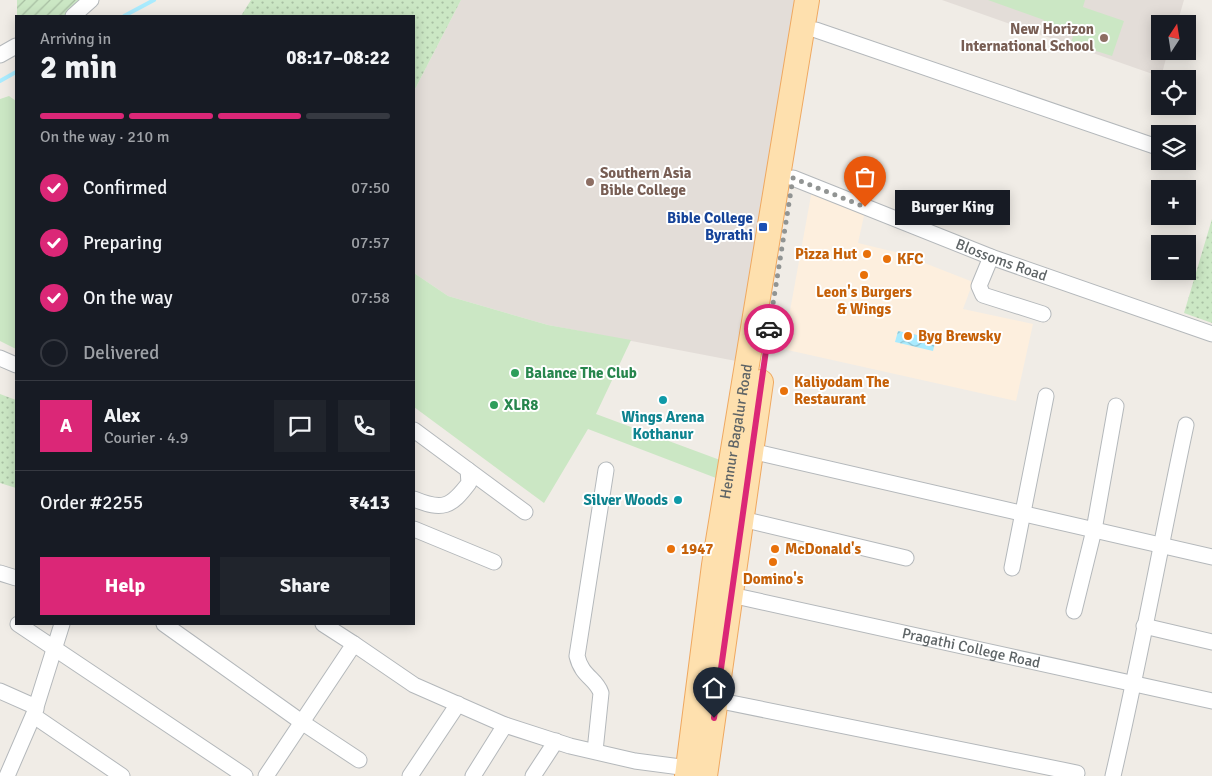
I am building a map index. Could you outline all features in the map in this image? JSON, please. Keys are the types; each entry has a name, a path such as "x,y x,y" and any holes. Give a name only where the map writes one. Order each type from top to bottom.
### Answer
{"main road":[{"name":"Hennur Bagalur Road","path":"693,773 716,700 751,451 793,178 792,134 807,0"},
{"name":"Hennur Bagalur Road","path":"693,773 714,565 792,134 822,0"}],"street":[{"path":"75,15 91,0"},
{"path":"816,30 1151,145"},
{"path":"0,55 15,47"},
{"name":"Blossoms Road","path":"793,178 991,257 1212,334"},
{"path":"991,257 979,286 983,295 1044,314"},
{"path":"0,358 15,365"},
{"path":"1012,568 1046,396"},
{"path":"1074,611 1094,530 1116,406"},
{"path":"1113,776 1134,684 1160,546 1186,425"},
{"path":"415,431 525,512"},
{"path":"751,451 1212,557"},
{"path":"415,498 441,506 456,501 469,483 468,470"},
{"path":"595,751 601,693 600,688 580,667 577,656 606,470"},
{"path":"742,519 906,558"},
{"path":"415,529 494,562"},
{"path":"0,573 15,578"},
{"name":"Pragathi College Road","path":"731,595 1212,702"},
{"path":"20,625 35,637 54,646 246,776"},
{"path":"5,774 35,712 62,625"},
{"path":"165,625 303,724 359,760"},
{"path":"325,625 414,685 451,703 458,704 505,725 595,751 693,773"},
{"path":"1144,626 1212,642"},
{"path":"266,776 303,724 354,644"},
{"path":"0,691 35,712 122,776"},
{"path":"716,700 1077,773"},
{"path":"410,776 458,704"},
{"path":"473,776 505,725"},
{"path":"533,776 556,741"}],"shaded area":[{"name":"Southern Asia Bible College","path":"461,0 796,0 736,361 548,325 448,296 415,274 415,89"},
{"name":"New Horizon International School","path":"942,0 1184,0 1180,15 1151,15 1151,60 1166,60 1163,70 1151,70 1151,73"},
{"name":"Byg Brewsky","path":"812,190 865,211 858,243 899,253 973,282 963,309 1033,324 1016,401 783,349"}],"green space":[{"path":"17,0 87,0 74,15 17,15"},
{"path":"251,0 461,0 415,89 415,15 242,15"},
{"path":"988,0 1085,0 1083,7 1124,21 1112,56 1071,43 1073,36 1042,26 1044,20"},
{"path":"9,96 15,100 15,348 0,341 0,99"},
{"path":"1212,219 1212,323 1184,313 1194,280 1196,280 1196,273"},
{"name":"Balance The Club","path":"415,274 448,296 548,325 631,340 596,414 720,460 716,478 588,429 544,503 415,408"},
{"path":"0,394 15,400 15,488 0,483"}],"water":[{"path":"898,331 936,339 933,351 895,342"}],"waterway":[{"path":"126,15 154,0"},
{"path":"0,81 15,73"}],"way so far":[{"path":"769,329 793,178 865,207"}],"place":[{"name":"New Horizon International School","path":"1104,38"},
{"name":"Southern Asia Bible College","path":"590,182"},
{"name":"Burger King","path":"865,207"},
{"name":"Bible College Byrathi","path":"763,227"},
{"name":"Pizza Hut","path":"867,254"},
{"name":"KFC","path":"887,259"},
{"name":"Leon's Burgers & Wings","path":"864,275"},
{"name":"Byg Brewsky","path":"908,336"},
{"name":"Balance The Club","path":"515,373"},
{"name":"Kaliyodam The Restaurant","path":"784,391"},
{"name":"Wings Arena Kothanur","path":"663,400"},
{"name":"XLR8","path":"494,405"},
{"name":"Silver Woods","path":"678,500"},
{"name":"1947","path":"671,549"},
{"name":"McDonald's","path":"775,549"},
{"name":"Domino's","path":"773,562"}],"route":[{"path":"714,718 769,329"}]}
